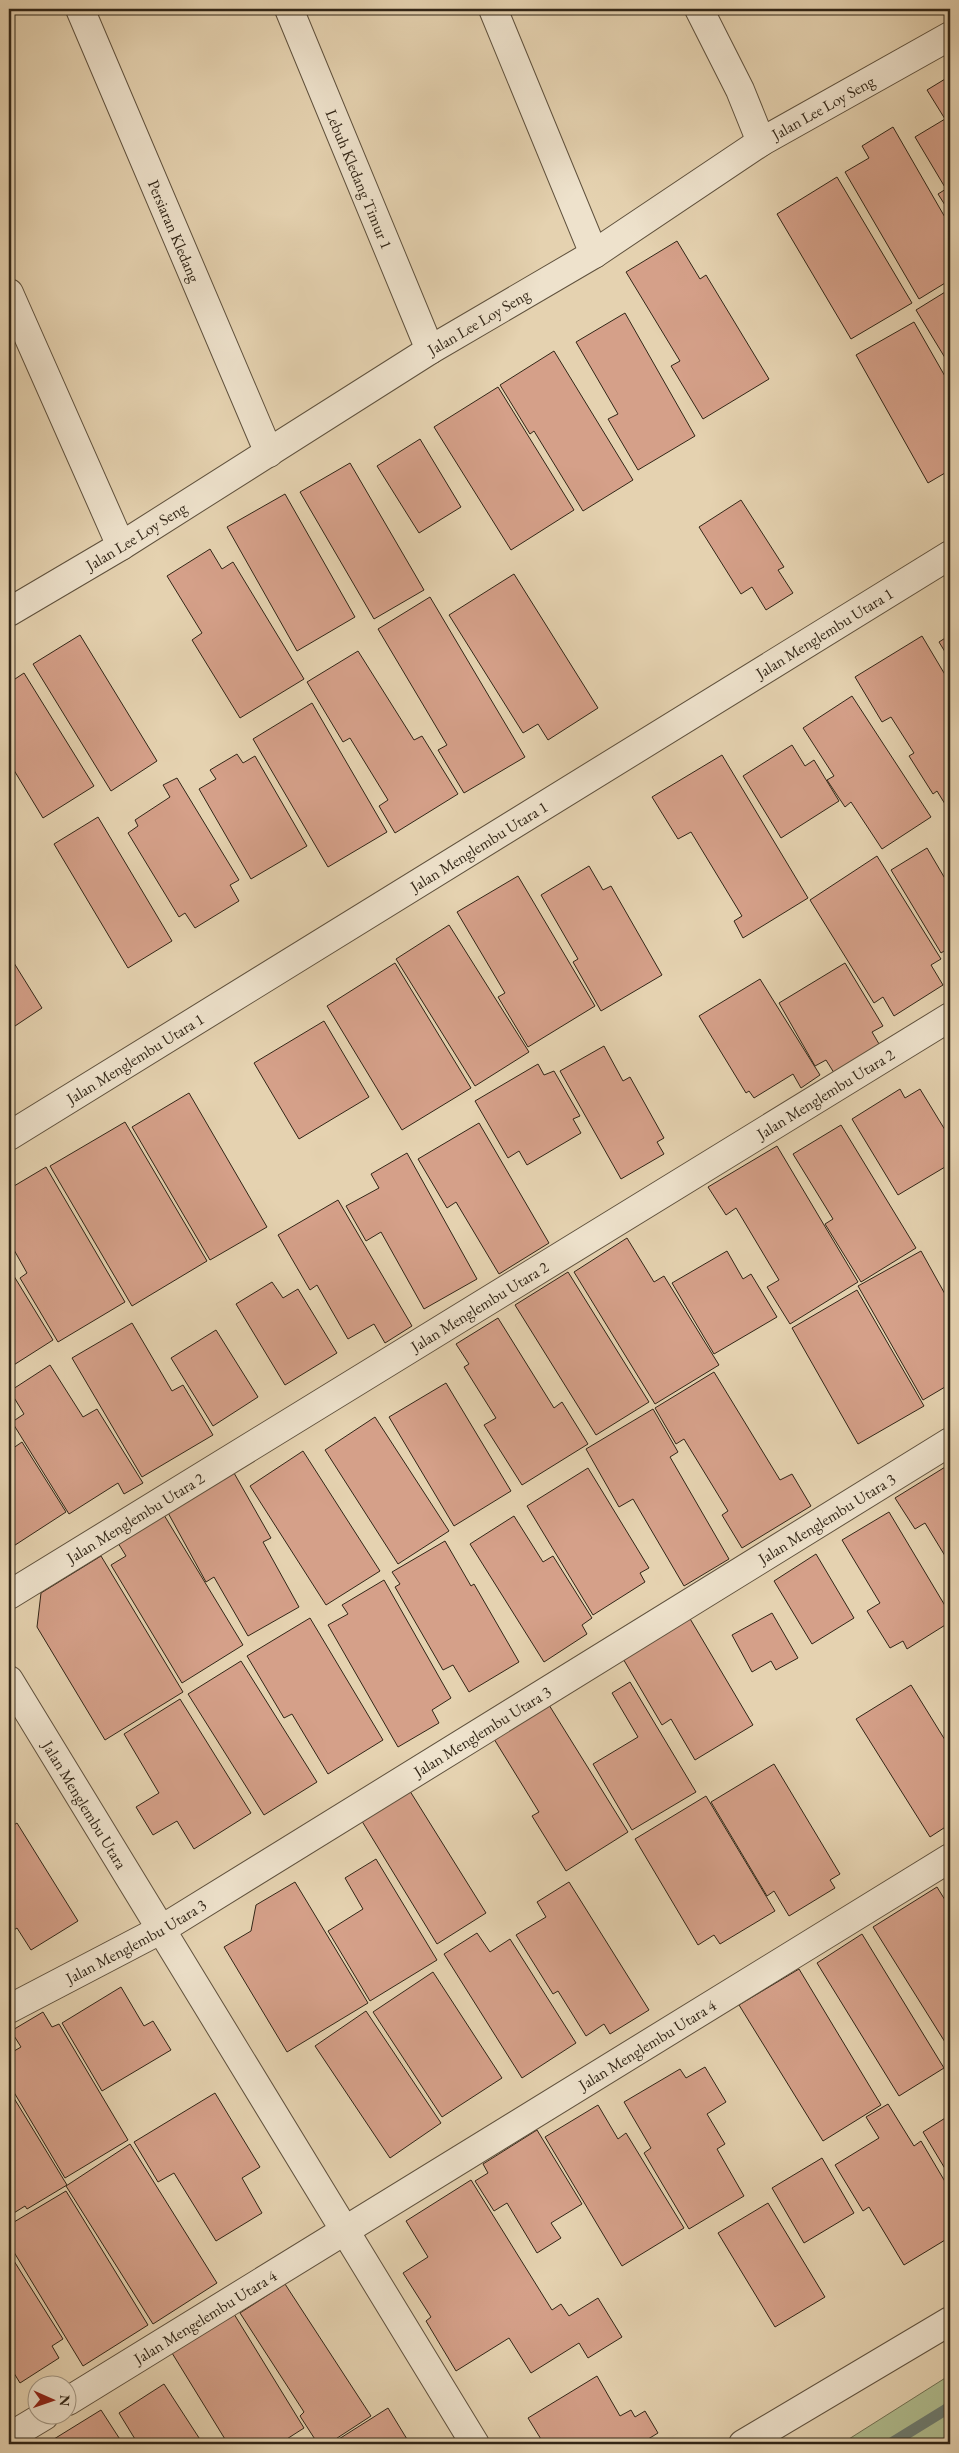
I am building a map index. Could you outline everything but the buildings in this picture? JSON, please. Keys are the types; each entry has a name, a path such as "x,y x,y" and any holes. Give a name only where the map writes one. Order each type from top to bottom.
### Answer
{"street":[{"name":"Persiaran Kledang","path":"80,9 269,453"},
{"name":"Lebuh Kledang Timur 1","path":"289,9 430,350"},
{"path":"493,9 594,254"},
{"path":"699,9 740,90 761,142"},
{"name":"Jalan Lee Loy Seng","path":"9,612 121,546 430,350 594,254 761,142 950,36"},
{"path":"9,293 121,546"},
{"name":"Jalan Menglembu Utara 1","path":"9,1136 950,555"},
{"name":"Jalan Menglembu Utara 2","path":"9,1595 950,1017"},
{"name":"Jalan Menglembu Utara 3","path":"9,2010 162,1929 950,1442"},
{"name":"Jalan Menglembu Utara","path":"9,1680 475,2444"},
{"name":"Jalan Menglembu Utara 4","path":"343,2230 950,1858"},
{"name":"Jalan Mengelembu Utara 4","path":"78,2395 343,2230"},
{"path":"743,2444 950,2321"},
{"path":"9,2438 28,2426"}],"green space":[{"path":"950,2375 950,2444 841,2444"}],"waterway":[{"path":"890,2444 950,2407"}]}
